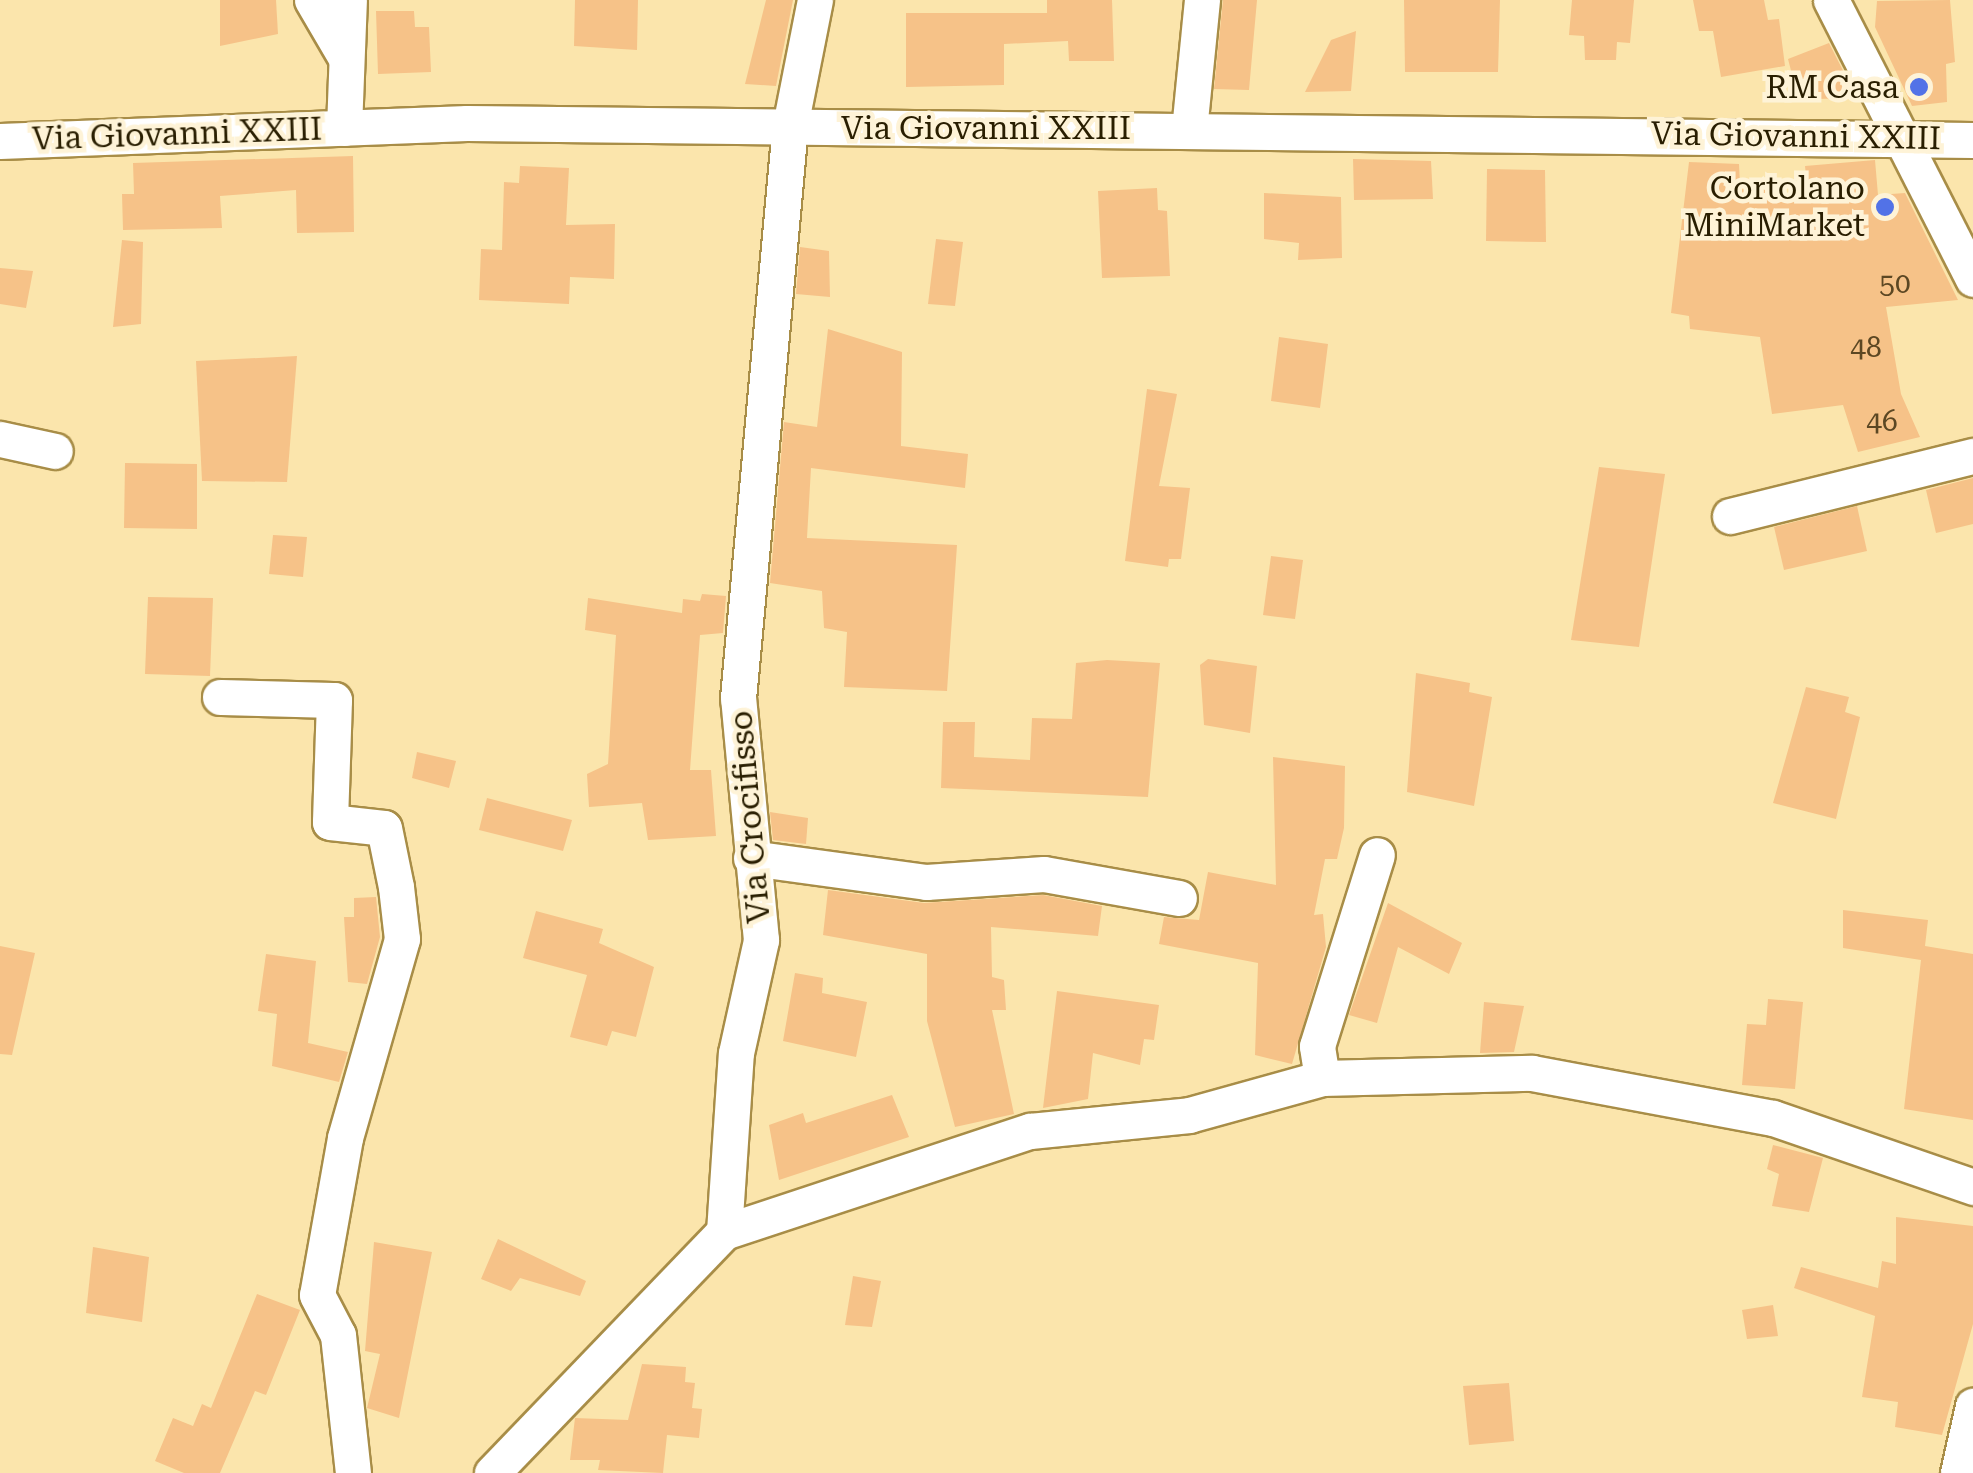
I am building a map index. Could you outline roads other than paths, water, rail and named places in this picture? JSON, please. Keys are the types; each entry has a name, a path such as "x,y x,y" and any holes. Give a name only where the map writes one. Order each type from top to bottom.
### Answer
{"street":[{"path":"312,0 346,58"},
{"path":"344,128 349,0"},
{"name":"Via Crocifisso","path":"724,1232 736,1052 761,940 738,698 790,126 815,0"},
{"path":"1189,130 1202,0"},
{"path":"1832,0 1973,279"},
{"name":"Via Giovanni XXIII","path":"0,141 344,128 790,126 1900,136 1973,140"},
{"path":"0,439 56,451"},
{"path":"1730,516 1973,456"},
{"path":"220,697 334,700 330,822 384,828 396,887 402,939 346,1138 317,1295 338,1335 353,1473"},
{"path":"1322,1078 1317,1046 1377,855"},
{"path":"751,858 926,882 1044,874 1179,898"},
{"path":"492,1473 724,1232 1030,1131 1189,1115 1322,1078 1532,1074 1772,1118 1973,1187"},
{"path":"1958,1473 1973,1406"}],"place":[{"name":"RM Casa","path":"1919,87"},
{"name":"Cortolano MiniMarket","path":"1885,207"}]}
